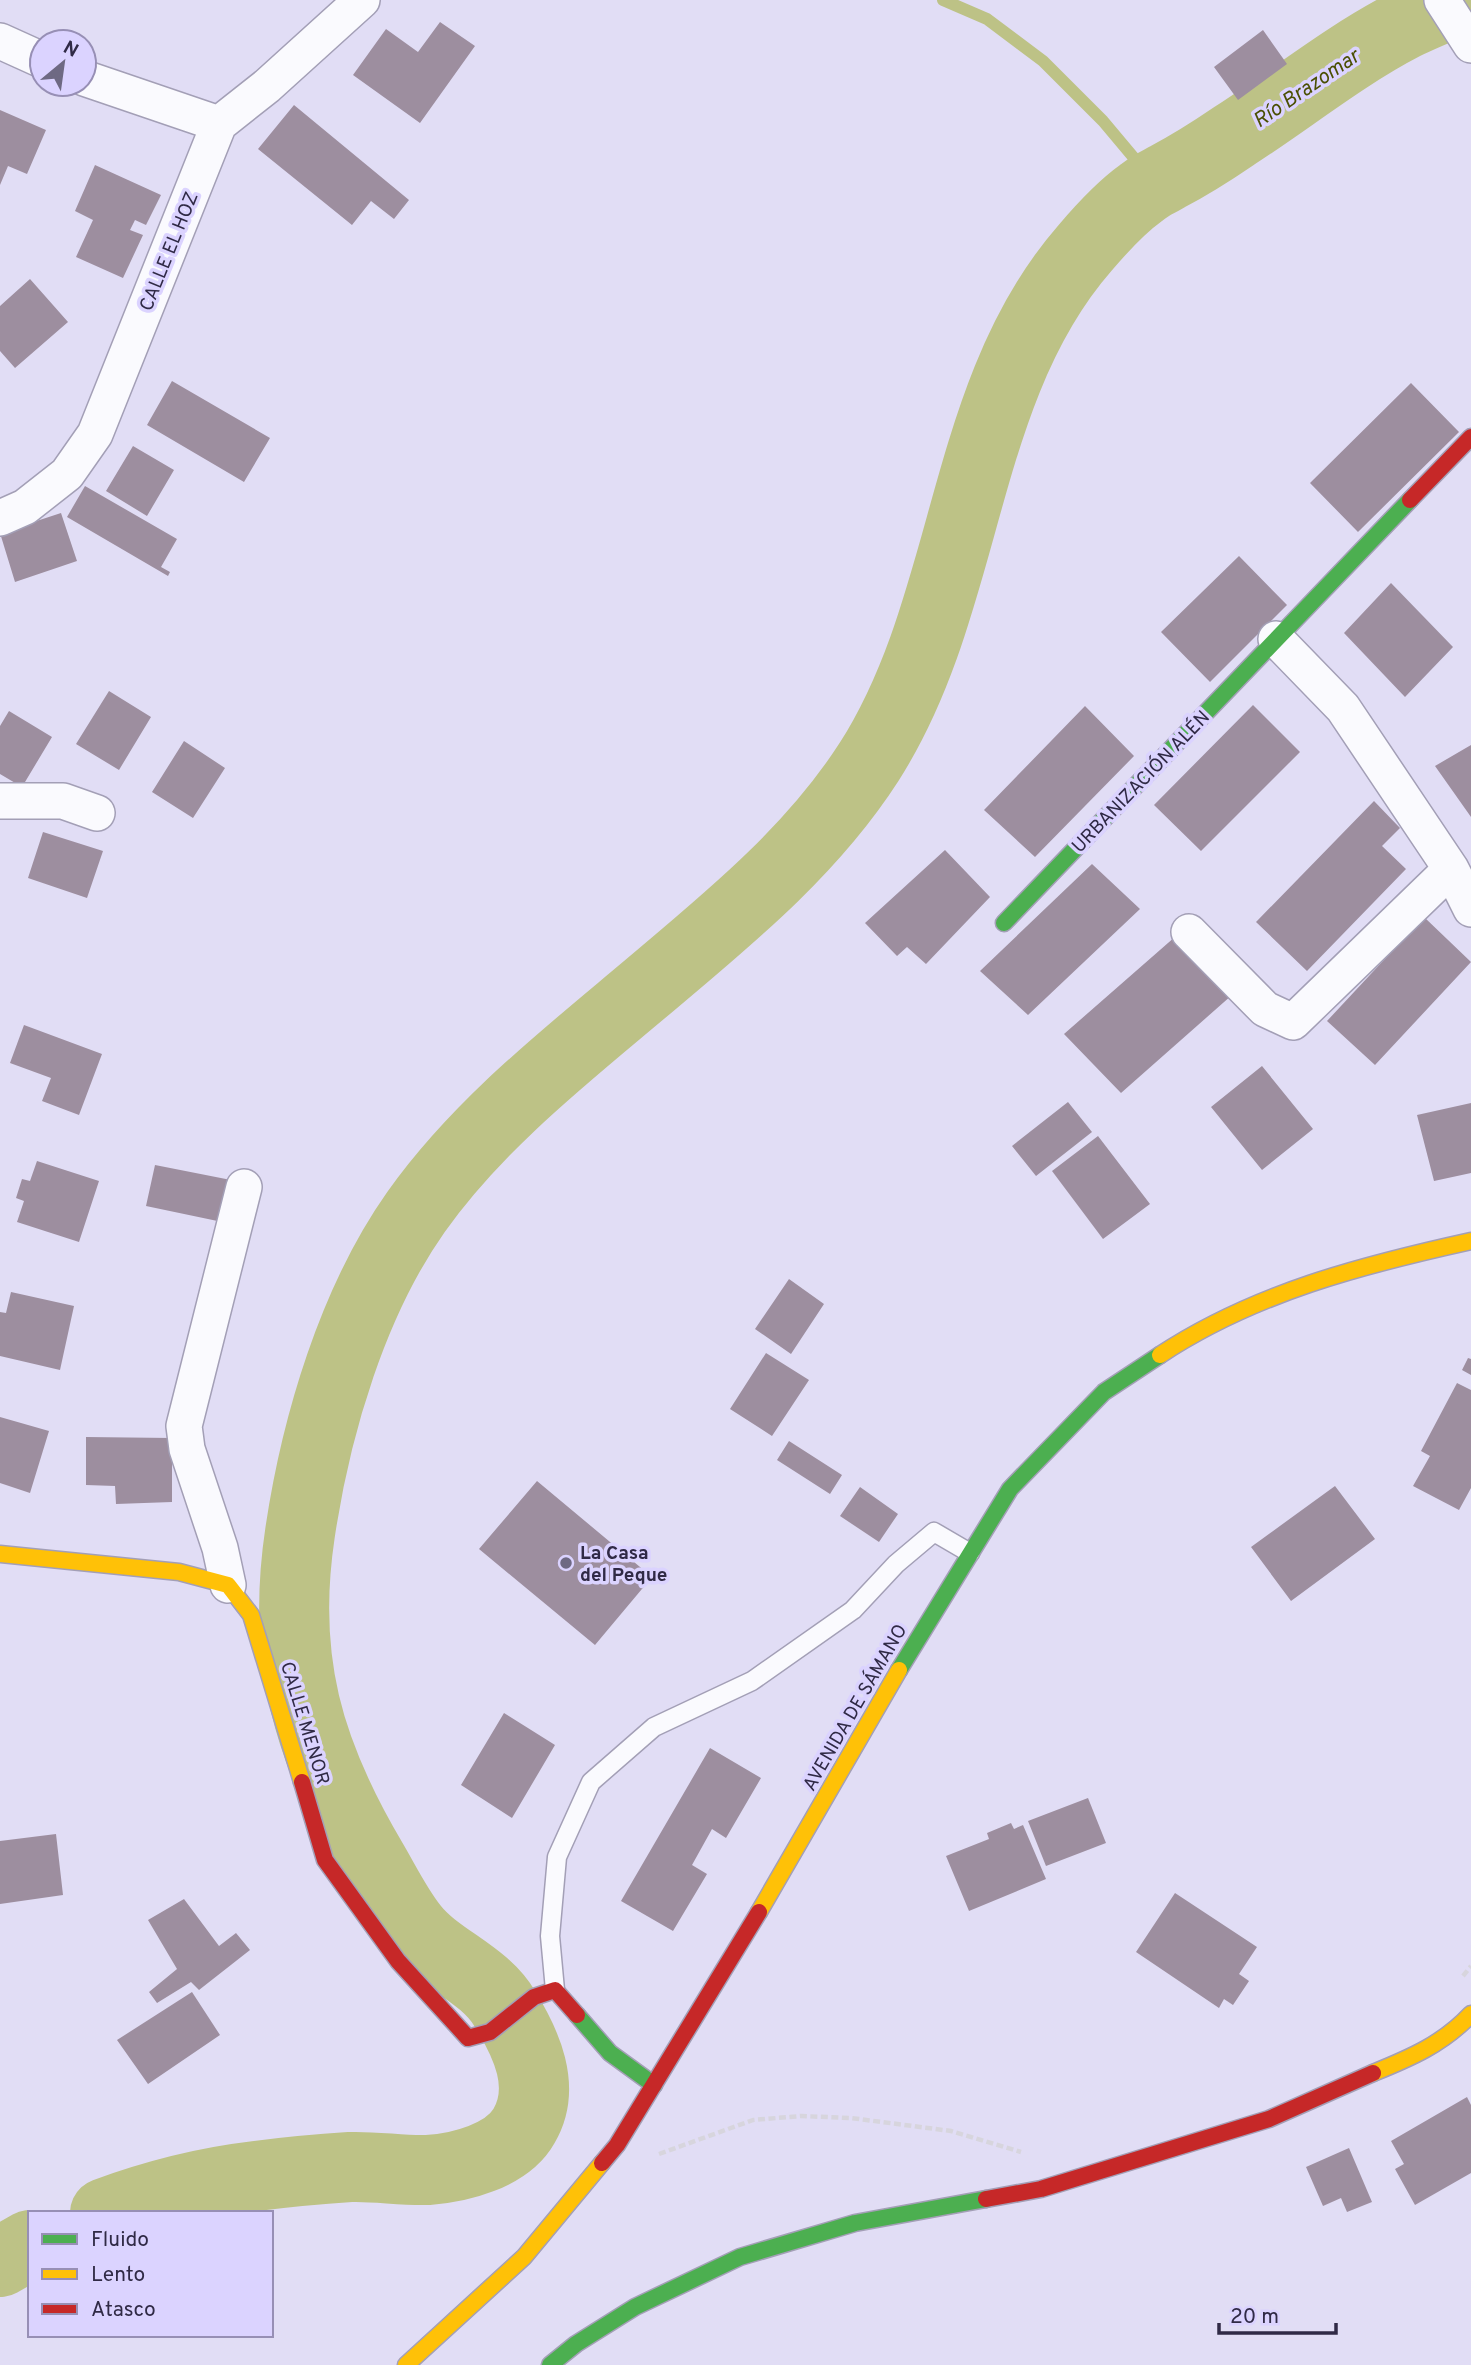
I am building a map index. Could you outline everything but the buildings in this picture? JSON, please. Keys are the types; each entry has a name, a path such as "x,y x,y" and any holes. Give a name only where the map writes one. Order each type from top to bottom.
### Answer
{"street":[{"name":"CALLE EL HOZ","path":"0,518 25,507 67,474 95,435 219,124 267,86 362,0"},
{"path":"0,41 28,54"},
{"path":"98,83 219,124"},
{"name":"URBANIZACIÓN ALÉN","path":"1004,923 1471,437"},
{"path":"1276,639 1343,708 1451,869 1471,909"},
{"path":"0,801 63,801 97,813"},
{"path":"1189,932 1265,1009 1293,1022 1451,869"},
{"path":"0,1554 179,1572 228,1585 220,1548 187,1449 184,1426 244,1187"},
{"name":"AVENIDA DE SÁMANO","path":"406,2365 524,2257 617,2145 785,1870 917,1639 1010,1489 1104,1392 1164,1352 1225,1317 1297,1287 1380,1261 1471,1241"},
{"name":"CALLE MENOR","path":"228,1585 251,1615 325,1860 398,1961 468,2038 490,2032 534,1997 555,1990"},
{"path":"555,1990 610,2053 654,2085"},
{"path":"550,2365 576,2344 635,2307 740,2257 855,2223 1041,2189 1269,2119 1421,2053 1466,2028"}],"lane":[{"path":"555,1990 550,1936 557,1857 591,1782 654,1727 752,1681 853,1610 897,1564 934,1532 971,1553"}],"path":[{"path":"658,2154 753,2120 801,2116 851,2118 951,2131 1032,2155"}],"waterway":[{"path":"943,0 987,19 1043,61 1103,121 1155,183"},
{"name":"Río Brazomar","path":"111,2211 180,2190 256,2176 350,2167 440,2169 468,2163 494,2153 524,2126 531,2111 534,2081 520,2036 496,1996 423,1938 391,1894 331,1781 305,1703 294,1622 300,1533 327,1407 356,1324 394,1247 416,1212 470,1146 564,1057 774,876 825,822 848,793 869,762 902,700 928,635 988,432 1012,367 1044,305 1085,248 1119,212 1149,187 1209,152 1382,37 1461,0"},
{"path":"0,2262 28,2246"}],"traffic: fast":[{"path":"1004,923 1410,500"},
{"path":"899,1670 1010,1489 1104,1392 1160,1355"},
{"path":"577,2015 610,2053 654,2085"},
{"path":"550,2365 576,2344 635,2307 740,2257 855,2223 986,2199"}],"traffic: slow":[{"path":"1160,1355 1196,1333 1271,1298 1349,1271 1471,1241"},
{"path":"0,1554 179,1572 228,1585 251,1615 302,1782"},
{"path":"759,1912 899,1670"},
{"path":"1373,2073 1413,2056 1437,2042 1471,2014"},
{"path":"406,2365 524,2257 602,2163"}],"traffic: jam":[{"path":"1410,500 1471,437"},
{"path":"302,1782 325,1860 398,1961 468,2038 490,2032 534,1997 555,1990 577,2015"},
{"path":"602,2163 617,2145 759,1912"},
{"path":"986,2199 1041,2189 1269,2119 1373,2073"}],"place":[{"name":"La Casa del Peque","path":"566,1563"}]}
